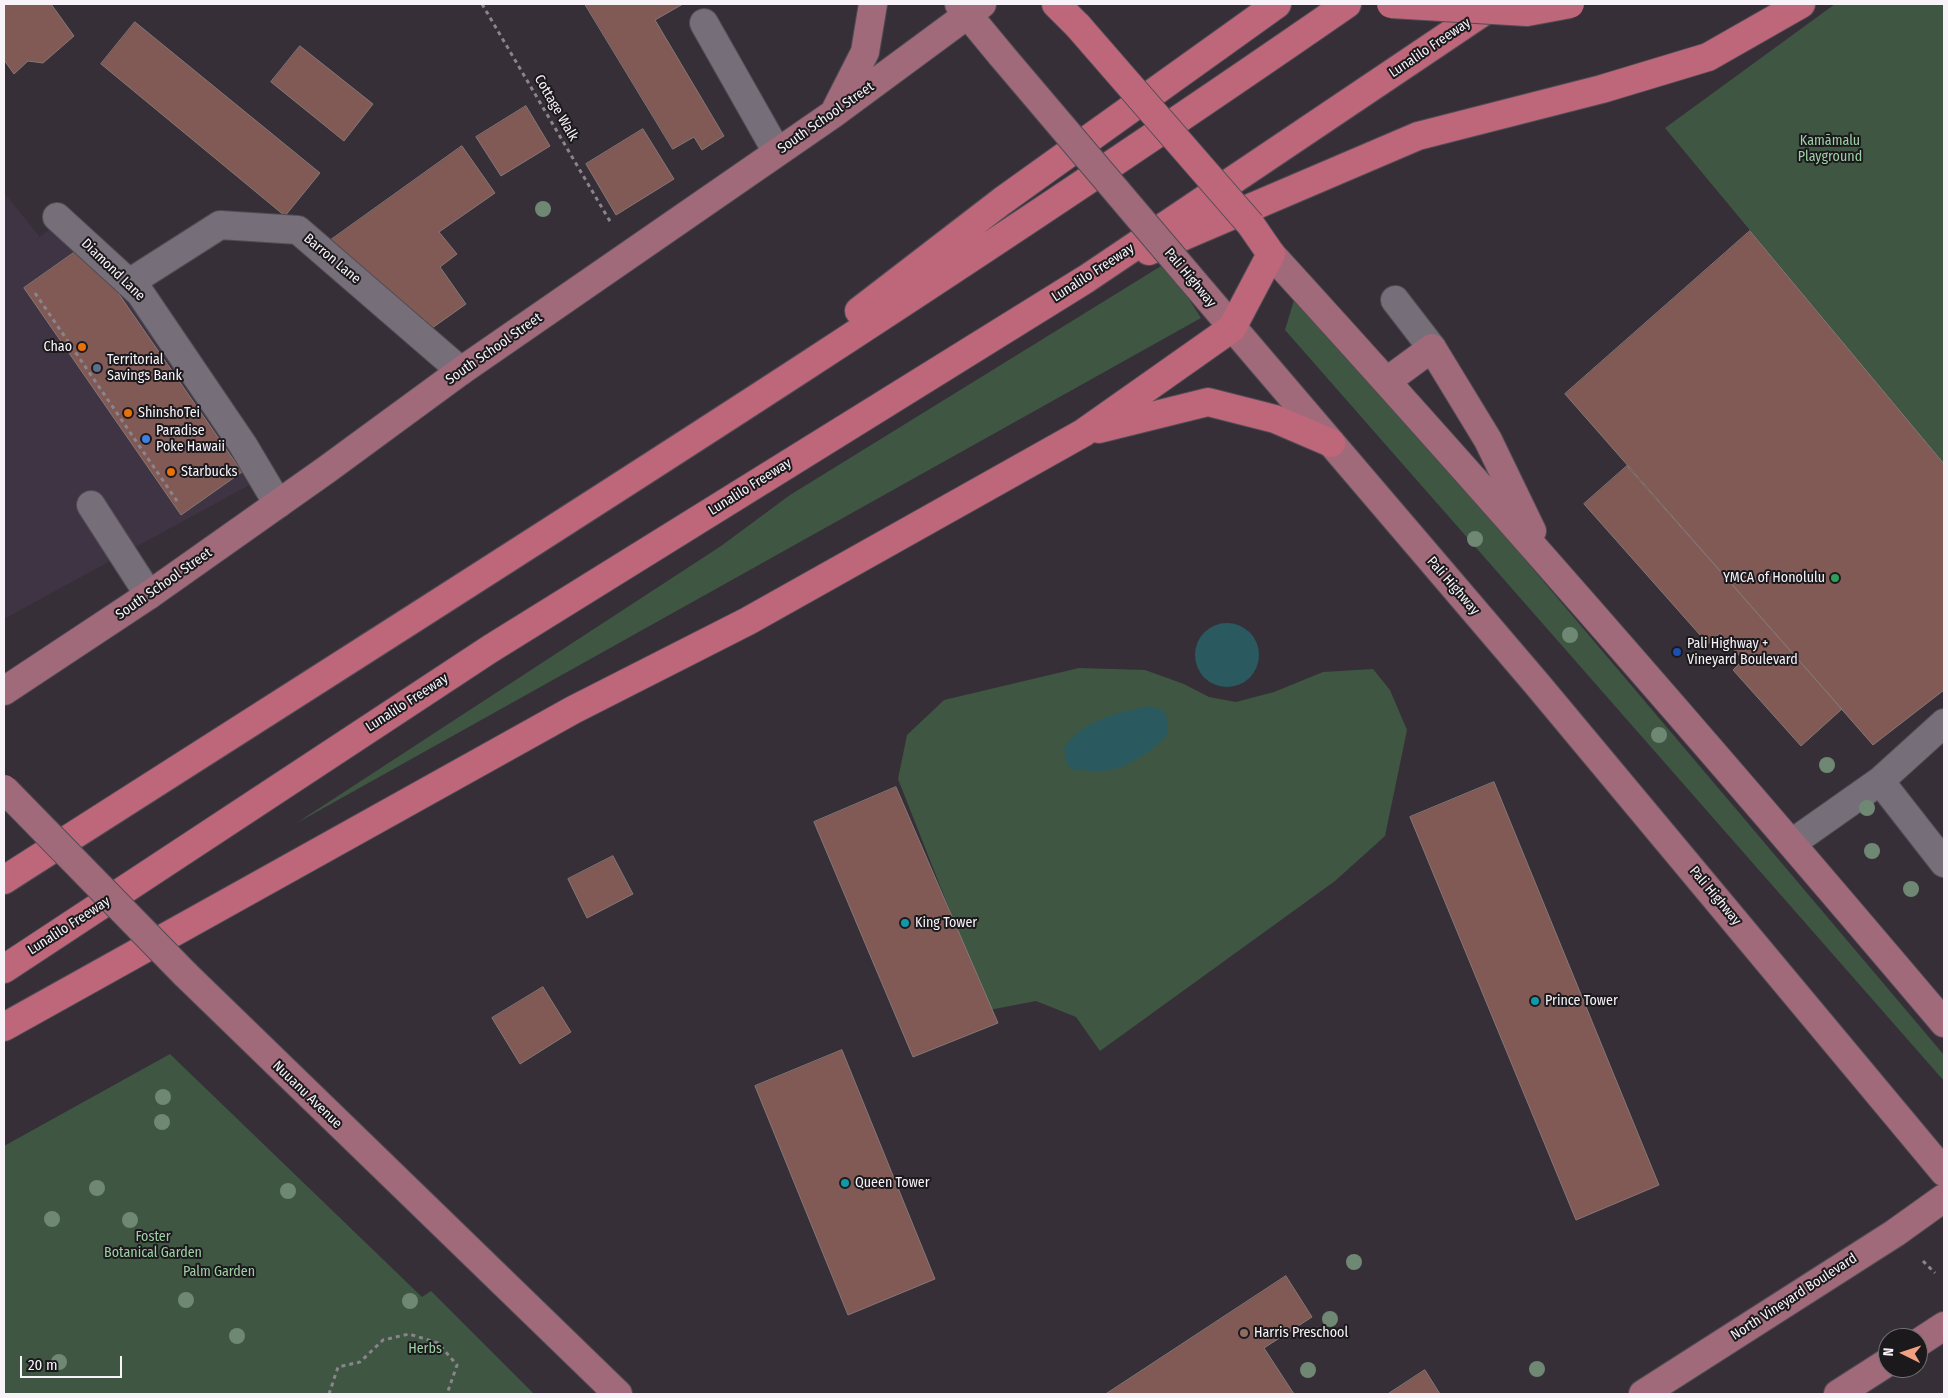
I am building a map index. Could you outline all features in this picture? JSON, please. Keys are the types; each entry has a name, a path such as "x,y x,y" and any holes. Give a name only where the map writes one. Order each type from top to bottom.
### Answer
{"highway":[{"path":"4,1026 572,710 748,620 1083,433 1232,328 1271,254 1251,225 1078,26 1056,4"},
{"path":"692,439 1002,201 1276,4"},
{"path":"4,880 692,439 1005,235 1218,93 1347,4"},
{"path":"1391,4 1527,12 1570,4"},
{"name":"Lunalilo Freeway","path":"4,970 490,649 1086,279 1495,4"},
{"path":"1086,279 1418,136 1602,89 1708,57 1801,4"},
{"path":"1083,433 1208,402 1275,419 1331,443"}],"main road":[{"path":"833,114 865,52 873,4"},
{"name":"South School Street","path":"4,691 149,595 461,371 833,114 969,7"},
{"name":"Pali Highway","path":"969,7 1002,56 1232,328 1538,684 1944,1172"},
{"path":"1271,254 1547,561 1792,843 1944,1023"},
{"path":"1387,381 1432,348 1488,440 1547,561"},
{"name":"Nuuanu Avenue","path":"4,789 233,1023 618,1394"},
{"name":"North Vineyard Boulevard","path":"1643,1394 1895,1233 1944,1198"},
{"path":"1928,1336 1944,1326"},
{"path":"1838,1394 1878,1368"}],"lane":[{"path":"704,23 778,152"},
{"name":"Diamond Lane","path":"57,217 140,293 242,445 278,504"},
{"name":"Barron Lane","path":"128,283 220,225 298,230 461,371"},
{"path":"1395,300 1432,348"},
{"path":"91,505 149,595"},
{"path":"1792,843 1880,781 1944,723"},
{"path":"1880,781 1944,863"}],"path":[{"name":"Cottage Walk","path":"482,4 611,223"},
{"path":"34,294 180,504"},
{"path":"1923,1262 1935,1272"},
{"path":"329,1394 338,1367 360,1362 382,1340 409,1334 438,1343 457,1365 447,1394"}],"shaded area":[{"path":"4,193 40,237 65,216 170,321 275,471 4,619"}],"green space":[{"name":"Kamāmalu Playground","path":"1835,4 1944,4 1944,464 1665,128"},
{"path":"1166,263 1201,318 295,824 721,546 790,495"},
{"path":"1297,290 1944,1055 1944,1081 1285,330"},
{"path":"1079,668 1145,670 1184,684 1209,697 1236,702 1274,692 1323,672 1373,669 1390,690 1407,730 1385,836 1335,881 1100,1051 1076,1017 1036,1001 989,1010 898,779 907,735 944,700"},
{"name":"Palm Garden","path":"170,1054 422,1297 431,1291 534,1394 4,1394 4,1146"}],"water":[{"path":"1227,623 1245,629 1253,637 1259,655 1253,673 1245,681 1227,687 1209,681 1201,673 1195,655 1201,637 1209,629"},
{"path":"1151,706 1164,711 1168,728 1164,739 1144,755 1128,764 1110,770 1072,769 1067,764 1064,748 1082,730 1103,718"}],"building":[{"path":"4,4 51,4 74,36 43,63 28,61 14,74 4,60"},
{"path":"585,4 683,4 655,20 724,136 702,150 694,137 673,149"},
{"path":"135,22 320,173 285,216 101,64"},
{"path":"300,46 373,104 344,141 271,82"},
{"path":"526,106 550,146 501,176 476,137"},
{"path":"643,129 674,179 616,215 586,164"},
{"path":"462,146 495,193 439,232 457,254 440,267 466,304 428,331 328,242"},
{"name":"YMCA of Honolulu","path":"1750,231 1944,464 1944,690 1873,745 1565,394"},
{"path":"85,245 242,472 181,515 24,288"},
{"path":"1627,466 1842,709 1801,746 1733,670 1743,660 1720,633 1708,644 1584,504"},
{"name":"Prince Tower","path":"1494,782 1659,1185 1576,1220 1410,817"},
{"name":"King Tower","path":"896,787 998,1023 913,1057 814,822"},
{"path":"613,856 633,894 587,918 568,879"},
{"path":"543,987 571,1032 520,1064 492,1018"},
{"name":"Queen Tower","path":"842,1050 935,1279 848,1315 755,1086"},
{"name":"Harris Preschool","path":"1286,1276 1312,1317 1264,1348 1294,1394 1106,1394"},
{"path":"1425,1370 1440,1394 1388,1394"}],"place":[{"name":"Chao","path":"82,347"},
{"name":"Territorial Savings Bank","path":"97,368"},
{"name":"ShinshoTei","path":"128,413"},
{"name":"Paradise Poke Hawaii","path":"146,439"},
{"name":"Starbucks","path":"171,472"},
{"name":"YMCA of Honolulu","path":"1835,578"},
{"name":"Pali Highway + Vineyard Boulevard","path":"1677,652"},
{"name":"King Tower","path":"905,923"},
{"name":"Prince Tower","path":"1535,1001"},
{"name":"Queen Tower","path":"845,1183"},
{"name":"Harris Preschool","path":"1244,1333"}],"park label":[{"name":"Foster Botanical Garden","path":"153,1246"},
{"name":"Herbs","path":"425,1349"}]}
